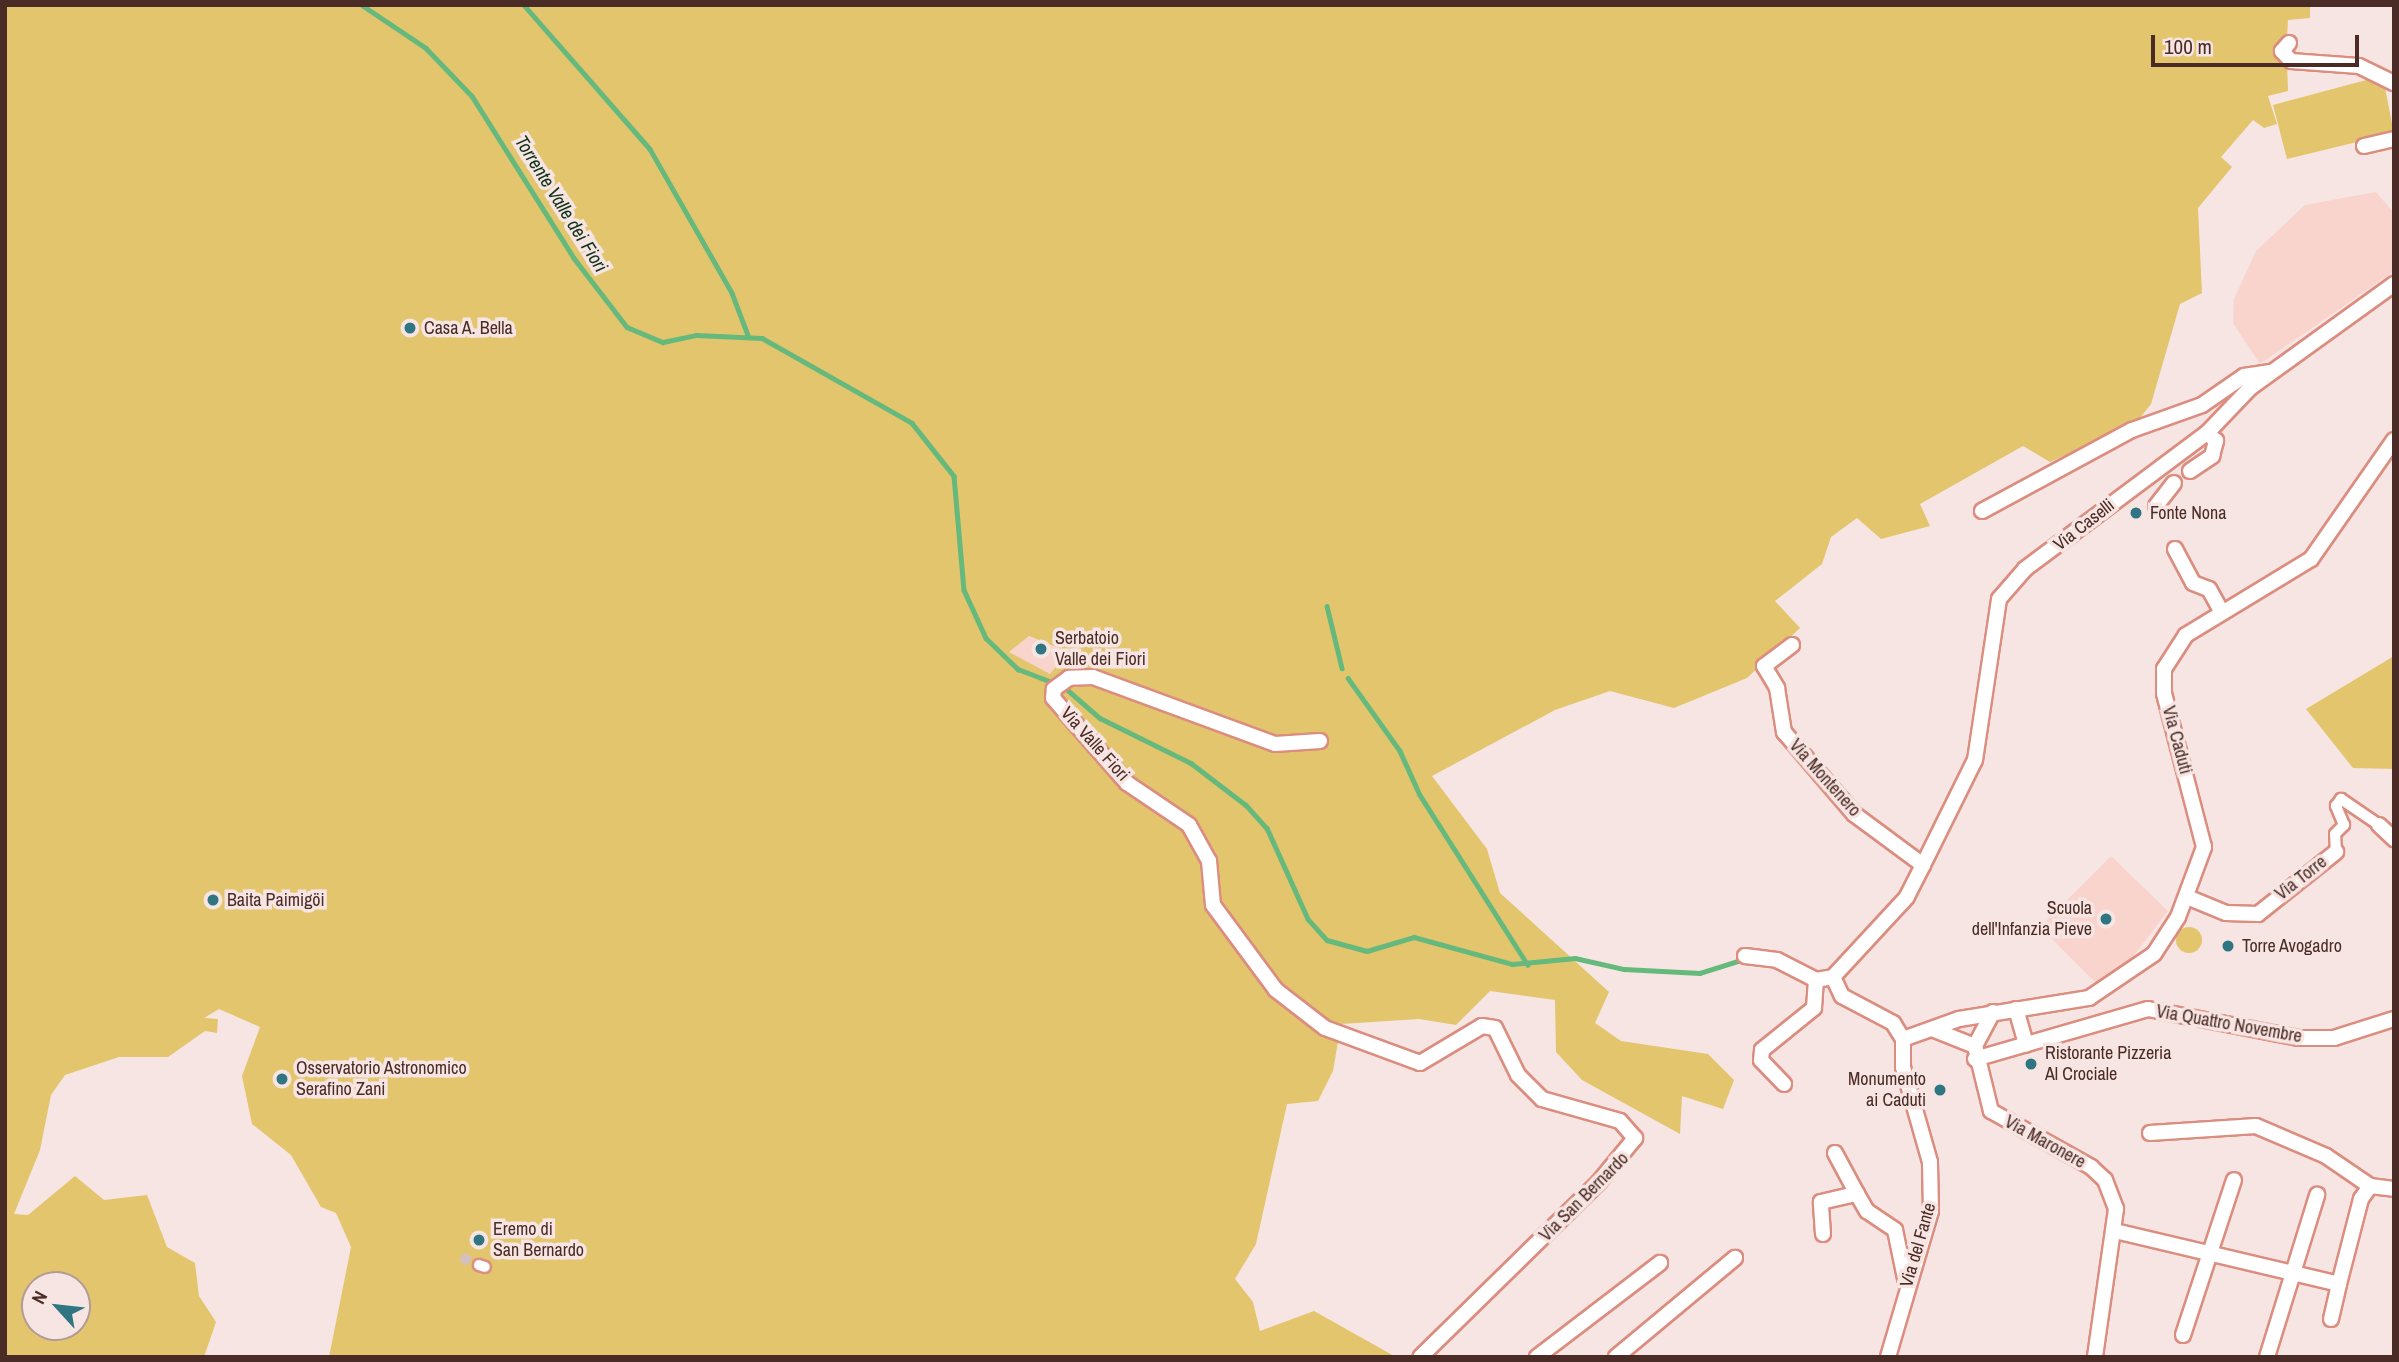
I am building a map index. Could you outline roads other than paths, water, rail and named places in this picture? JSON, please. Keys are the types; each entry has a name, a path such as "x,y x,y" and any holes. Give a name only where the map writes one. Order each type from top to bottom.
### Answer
{"street":[{"path":"2289,43 2281,51 2291,61 2359,66 2394,83"},
{"path":"2364,146 2394,139"},
{"name":"Via Caselli","path":"1923,865 1975,760 1999,599 2025,569 2207,433 2270,372 2394,284"},
{"path":"1982,511 2132,430 2202,405 2244,376 2270,372"},
{"path":"2190,471 2212,456 2216,441 2207,433"},
{"name":"Via Caduti","path":"1993,1012 2089,998 2117,982 2154,954 2199,871 2203,831 2170,719 2164,669 2186,635 2311,559 2394,440"},
{"path":"2156,506 2174,482"},
{"path":"2175,549 2193,583 2209,589 2222,612"},
{"name":"Via Montenero","path":"1792,645 1764,666 1777,688 1784,732 1854,814 1923,865"},
{"name":"Via Valle Fiori","path":"1320,741 1275,744 1093,677 1069,678 1054,689 1053,698 1127,783 1189,825 1209,861 1213,905 1276,990 1325,1028 1342,1033"},
{"name":"Via Torre","path":"2187,897 2226,913 2258,914 2336,852 2335,834 2344,825 2336,806 2341,799 2379,825 2394,839"},
{"path":"1745,956 1777,960 1816,980 1833,976 1907,897 1923,865"},
{"path":"1833,976 1842,996 1893,1023 1903,1039 1993,1012"},
{"path":"1784,1084 1761,1060 1762,1050 1814,1008 1816,980"},
{"path":"2016,1009 2026,1045"},
{"name":"Via Quattro Novembre","path":"1975,1052 2026,1045 2148,1009 2298,1038 2334,1038 2394,1019"},
{"path":"1932,1029 1975,1052 1993,1012"},
{"name":"Via San Bernardo","path":"1342,1033 1420,1063 1482,1026 1495,1028 1518,1076 1542,1099 1620,1121 1634,1138 1599,1182 1420,1357"},
{"name":"Via del Fante","path":"1891,1354 1906,1283 1931,1211 1932,1188 1902,1067 1903,1039"},
{"name":"Via Maronere","path":"1975,1052 1991,1111 2105,1180 2115,1231 2095,1357"},
{"path":"2150,1133 2256,1126 2326,1156 2370,1186 2394,1189"},
{"path":"1835,1153 1867,1212 1895,1230 1906,1283"},
{"path":"2183,1335 2207,1251 2234,1180"},
{"path":"2331,1319 2339,1284 2370,1186"},
{"path":"1823,1234 1821,1202 1857,1194"},
{"path":"2267,1357 2318,1195"},
{"path":"2115,1231 2339,1284"},
{"path":"1616,1357 1734,1258"},
{"path":"1536,1357 1660,1263"}],"waterway":[{"name":"Torrente Valle dei Fiori","path":"362,5 426,48 472,96 574,258 627,327 663,342 696,335 762,338 912,423 954,476 964,590 986,638 1018,669 1055,683"},
{"path":"524,5 650,149 732,293 748,335"},
{"path":"1327,606 1342,668"},
{"path":"1348,678 1400,751 1420,795 1528,965"},
{"name":"Torrente Valle dei Fiori","path":"1063,686 1100,718 1191,763 1246,805 1267,828 1308,919 1327,940 1367,951 1414,937 1512,964 1575,958 1624,969 1700,973 1741,960"}],"tunnel":[{"path":"461,1257 479,1265"}],"place":[{"name":"Casa A. Bella","path":"410,328"},
{"name":"Fonte Nona","path":"2136,513"},
{"name":"Serbatoio Valle dei Fiori","path":"1041,649"},
{"name":"Baita Paimigöi","path":"213,900"},
{"name":"Scuola dell'Infanzia Pieve","path":"2106,919"},
{"name":"Torre Avogadro","path":"2228,946"},
{"name":"Ristorante Pizzeria Al Crociale","path":"2031,1064"},
{"name":"Osservatorio Astronomico Serafino Zani","path":"282,1079"},
{"name":"Monumento ai Caduti","path":"1940,1090"},
{"name":"Eremo di San Bernardo","path":"479,1240"}]}
